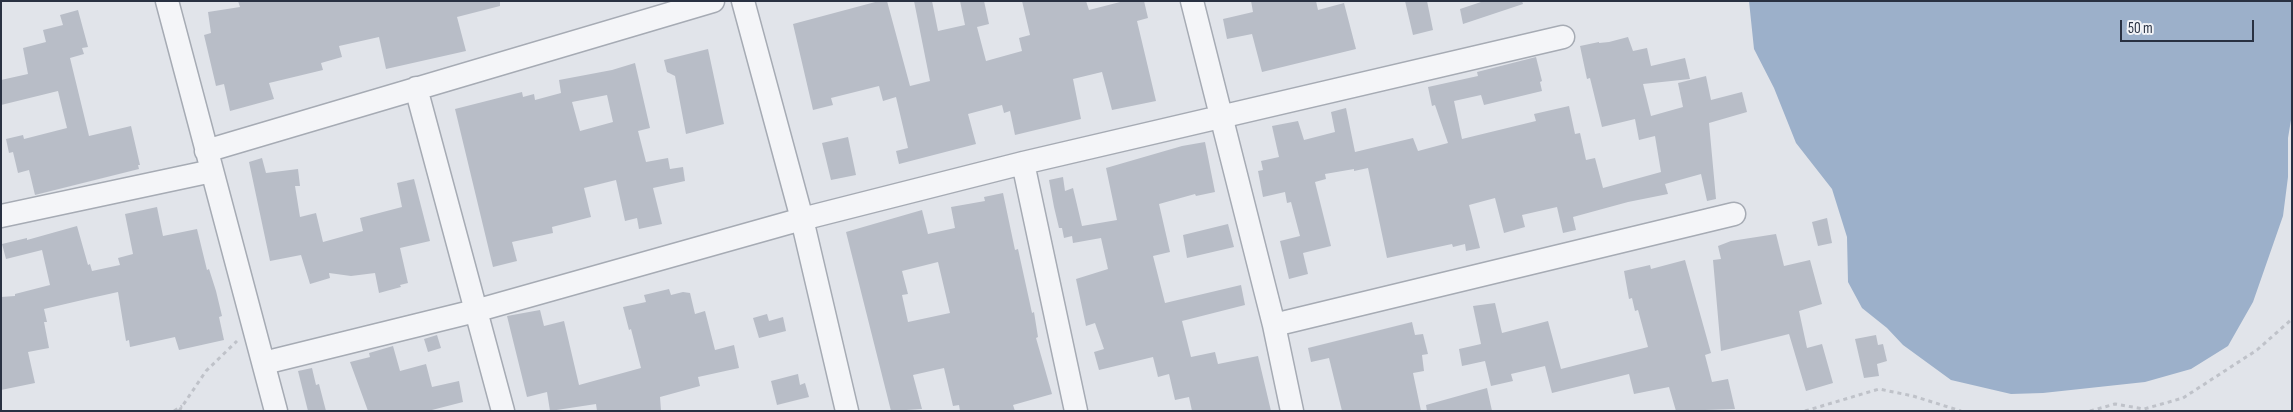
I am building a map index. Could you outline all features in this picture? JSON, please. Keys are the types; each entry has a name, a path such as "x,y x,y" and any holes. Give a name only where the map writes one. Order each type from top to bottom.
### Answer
{"street":[{"path":"168,1 276,411"},
{"path":"1,216 209,161 416,88 714,1"},
{"path":"743,1 802,219 847,411"},
{"path":"1192,1 1274,325 1292,411"},
{"path":"264,363 475,311 802,219 1023,163 1563,38"},
{"path":"416,88 503,411"},
{"path":"1023,163 1076,411"},
{"path":"1274,325 1734,214"}],"path":[{"path":"2090,411 2115,404 2144,409 2183,398 2257,350 2292,319"},
{"path":"179,411 206,371 254,325"},
{"path":"1805,411 1879,389 1913,396 1961,411"},
{"path":"174,411 183,406"}],"water":[{"path":"1749,1 2292,1 2292,114 2288,138 2288,177 2283,216 2253,302 2228,346 2191,369 2145,382 2043,393 2011,394 1951,380 1903,345 1887,328 1862,308 1848,282 1847,237 1832,189 1796,143 1774,88 1754,49"}],"building":[{"path":"238,1 500,1 500,6 457,17 466,51 386,69 379,37 339,46 342,57 321,63 323,70 269,83 274,99 230,111 224,84 216,86 204,35 211,33 208,12 240,7"},
{"path":"879,1 887,1 910,86 930,81 914,1 932,1 938,31 965,25 960,1 984,1 989,24 977,27 986,61 1022,51 1019,38 1030,35 1022,1 1086,1 1089,10 1124,1 1144,1 1148,18 1137,21 1156,101 1112,110 1102,72 1073,79 1081,119 1015,135 1010,111 1004,113 1002,105 968,114 976,144 899,164 896,151 908,148 896,97 883,101 879,86 831,98 833,105 813,110 793,24"},
{"path":"1251,1 1316,1 1318,10 1344,3 1356,49 1262,72 1252,34 1227,39 1223,19 1253,12"},
{"path":"1405,1 1427,1 1433,30 1413,35"},
{"path":"1484,1 1522,1 1523,4 1463,24 1460,9"},
{"path":"78,10 88,47 82,48 84,54 70,58 89,136 131,126 140,165 138,165 139,169 35,195 29,170 18,173 13,152 9,153 6,139 23,135 24,139 67,128 58,91 1,105 1,80 28,74 23,48 46,42 43,30 63,25 60,15"},
{"path":"1628,37 1633,51 1647,48 1651,66 1685,58 1690,79 1643,84 1651,116 1683,107 1678,83 1706,76 1711,100 1742,92 1747,112 1709,123 1716,199 1707,201 1701,174 1665,184 1668,194 1628,202 1573,217 1576,230 1563,233 1557,207 1522,215 1525,227 1504,233 1495,198 1469,205 1480,248 1466,251 1465,244 1453,247 1452,244 1387,258 1368,168 1325,174 1326,179 1315,182 1331,246 1303,253 1308,274 1289,279 1280,241 1300,236 1291,202 1287,203 1285,192 1263,197 1258,171 1263,170 1261,161 1279,157 1272,126 1298,121 1304,140 1335,132 1331,112 1346,108 1355,152 1413,138 1418,151 1448,143 1435,105 1432,106 1428,87 1478,76 1477,72 1536,57 1542,81 1540,82 1542,91 1484,105 1481,95 1454,101 1462,139 1536,121 1534,114 1569,106 1575,134 1580,133 1586,160 1595,158 1603,188 1661,172 1655,136 1639,140 1635,119 1602,127 1590,78 1587,79 1580,46"},
{"path":"708,49 724,124 686,134 675,76 667,72 664,60"},
{"path":"635,63 650,128 638,131 646,162 668,158 670,169 683,167 685,181 653,188 662,224 639,229 637,218 625,221 616,180 584,188 591,217 552,227 553,233 512,242 517,261 493,267 455,109 522,92 523,97 534,94 535,100 561,93 559,80 612,70","holes":["607,95 613,122 580,131 572,102"]},
{"path":"848,137 856,175 831,180 822,143"},
{"path":"1205,142 1215,192 1196,196 1195,194 1159,204 1170,252 1153,256 1165,303 1241,285 1245,305 1182,321 1191,357 1215,352 1218,364 1258,356 1271,411 1192,411 1189,397 1175,400 1169,374 1158,377 1153,357 1099,370 1094,352 1104,349 1095,323 1086,326 1076,279 1108,269 1101,238 1073,243 1072,236 1064,238 1062,228 1059,228 1049,180 1063,177 1065,191 1073,188 1082,226 1117,220 1106,168 1182,146"},
{"path":"262,158 266,173 298,169 300,186 295,186 300,217 316,213 323,242 363,231 360,218 402,207 397,183 414,179 430,241 400,248 408,283 379,293 375,273 351,276 329,273 330,278 310,284 301,255 270,261 249,162"},
{"path":"1003,193 1015,250 1018,249 1032,313 1034,312 1038,337 1036,338 1052,394 1013,405 1015,411 960,411 959,405 953,406 944,368 913,375 922,409 891,411 846,232 922,210 928,234 955,228 951,207 985,201 984,197","holes":["938,262 950,313 908,322 902,295 908,294 902,271"]},
{"path":"157,207 163,236 197,229 207,270 209,269 216,291 222,316 219,317 224,340 179,350 175,337 130,347 129,340 126,341 118,292 91,298 44,309 47,322 44,322 49,348 28,352 35,383 1,390 1,297 15,296 15,294 50,285 42,250 6,259 2,244 27,238 27,240 77,226 88,265 90,264 92,271 120,265 118,258 133,254 125,214"},
{"path":"1827,218 1832,243 1818,246 1812,222"},
{"path":"1228,224 1234,247 1187,258 1183,235"},
{"path":"1776,234 1784,266 1810,260 1822,304 1799,311 1807,348 1822,344 1833,383 1806,391 1789,334 1721,351 1713,260 1721,259 1718,246 1731,241"},
{"path":"1685,260 1711,353 1705,355 1712,382 1728,379 1735,409 1676,411 1669,387 1634,394 1629,374 1552,393 1545,366 1511,374 1513,381 1491,386 1485,361 1462,366 1459,349 1481,344 1473,306 1495,303 1502,333 1548,321 1561,369 1648,347 1638,310 1635,311 1632,298 1629,299 1624,271 1650,265 1651,269"},
{"path":"669,289 671,295 683,292 690,293 695,314 705,311 715,350 734,345 739,368 698,377 700,386 660,397 661,411 597,411 596,404 550,411 547,392 527,397 507,316 540,310 544,326 564,321 579,385 641,368 623,307 646,302 644,295"},
{"path":"767,314 769,321 783,317 786,331 759,338 753,318"},
{"path":"1412,322 1415,335 1423,334 1428,354 1422,355 1424,371 1413,373 1421,411 1342,411 1329,358 1311,362 1308,348"},
{"path":"437,335 441,348 428,352 424,339"},
{"path":"1876,335 1878,345 1883,344 1887,361 1877,364 1879,376 1864,378 1855,339"},
{"path":"393,346 400,371 426,364 432,387 459,381 463,402 428,411 368,411 350,362 370,357 369,353"},
{"path":"312,368 316,385 319,384 326,411 308,411 298,371"},
{"path":"798,374 800,385 805,383 809,397 777,405 771,381"},
{"path":"1487,388 1492,411 1427,411 1426,405"}]}
